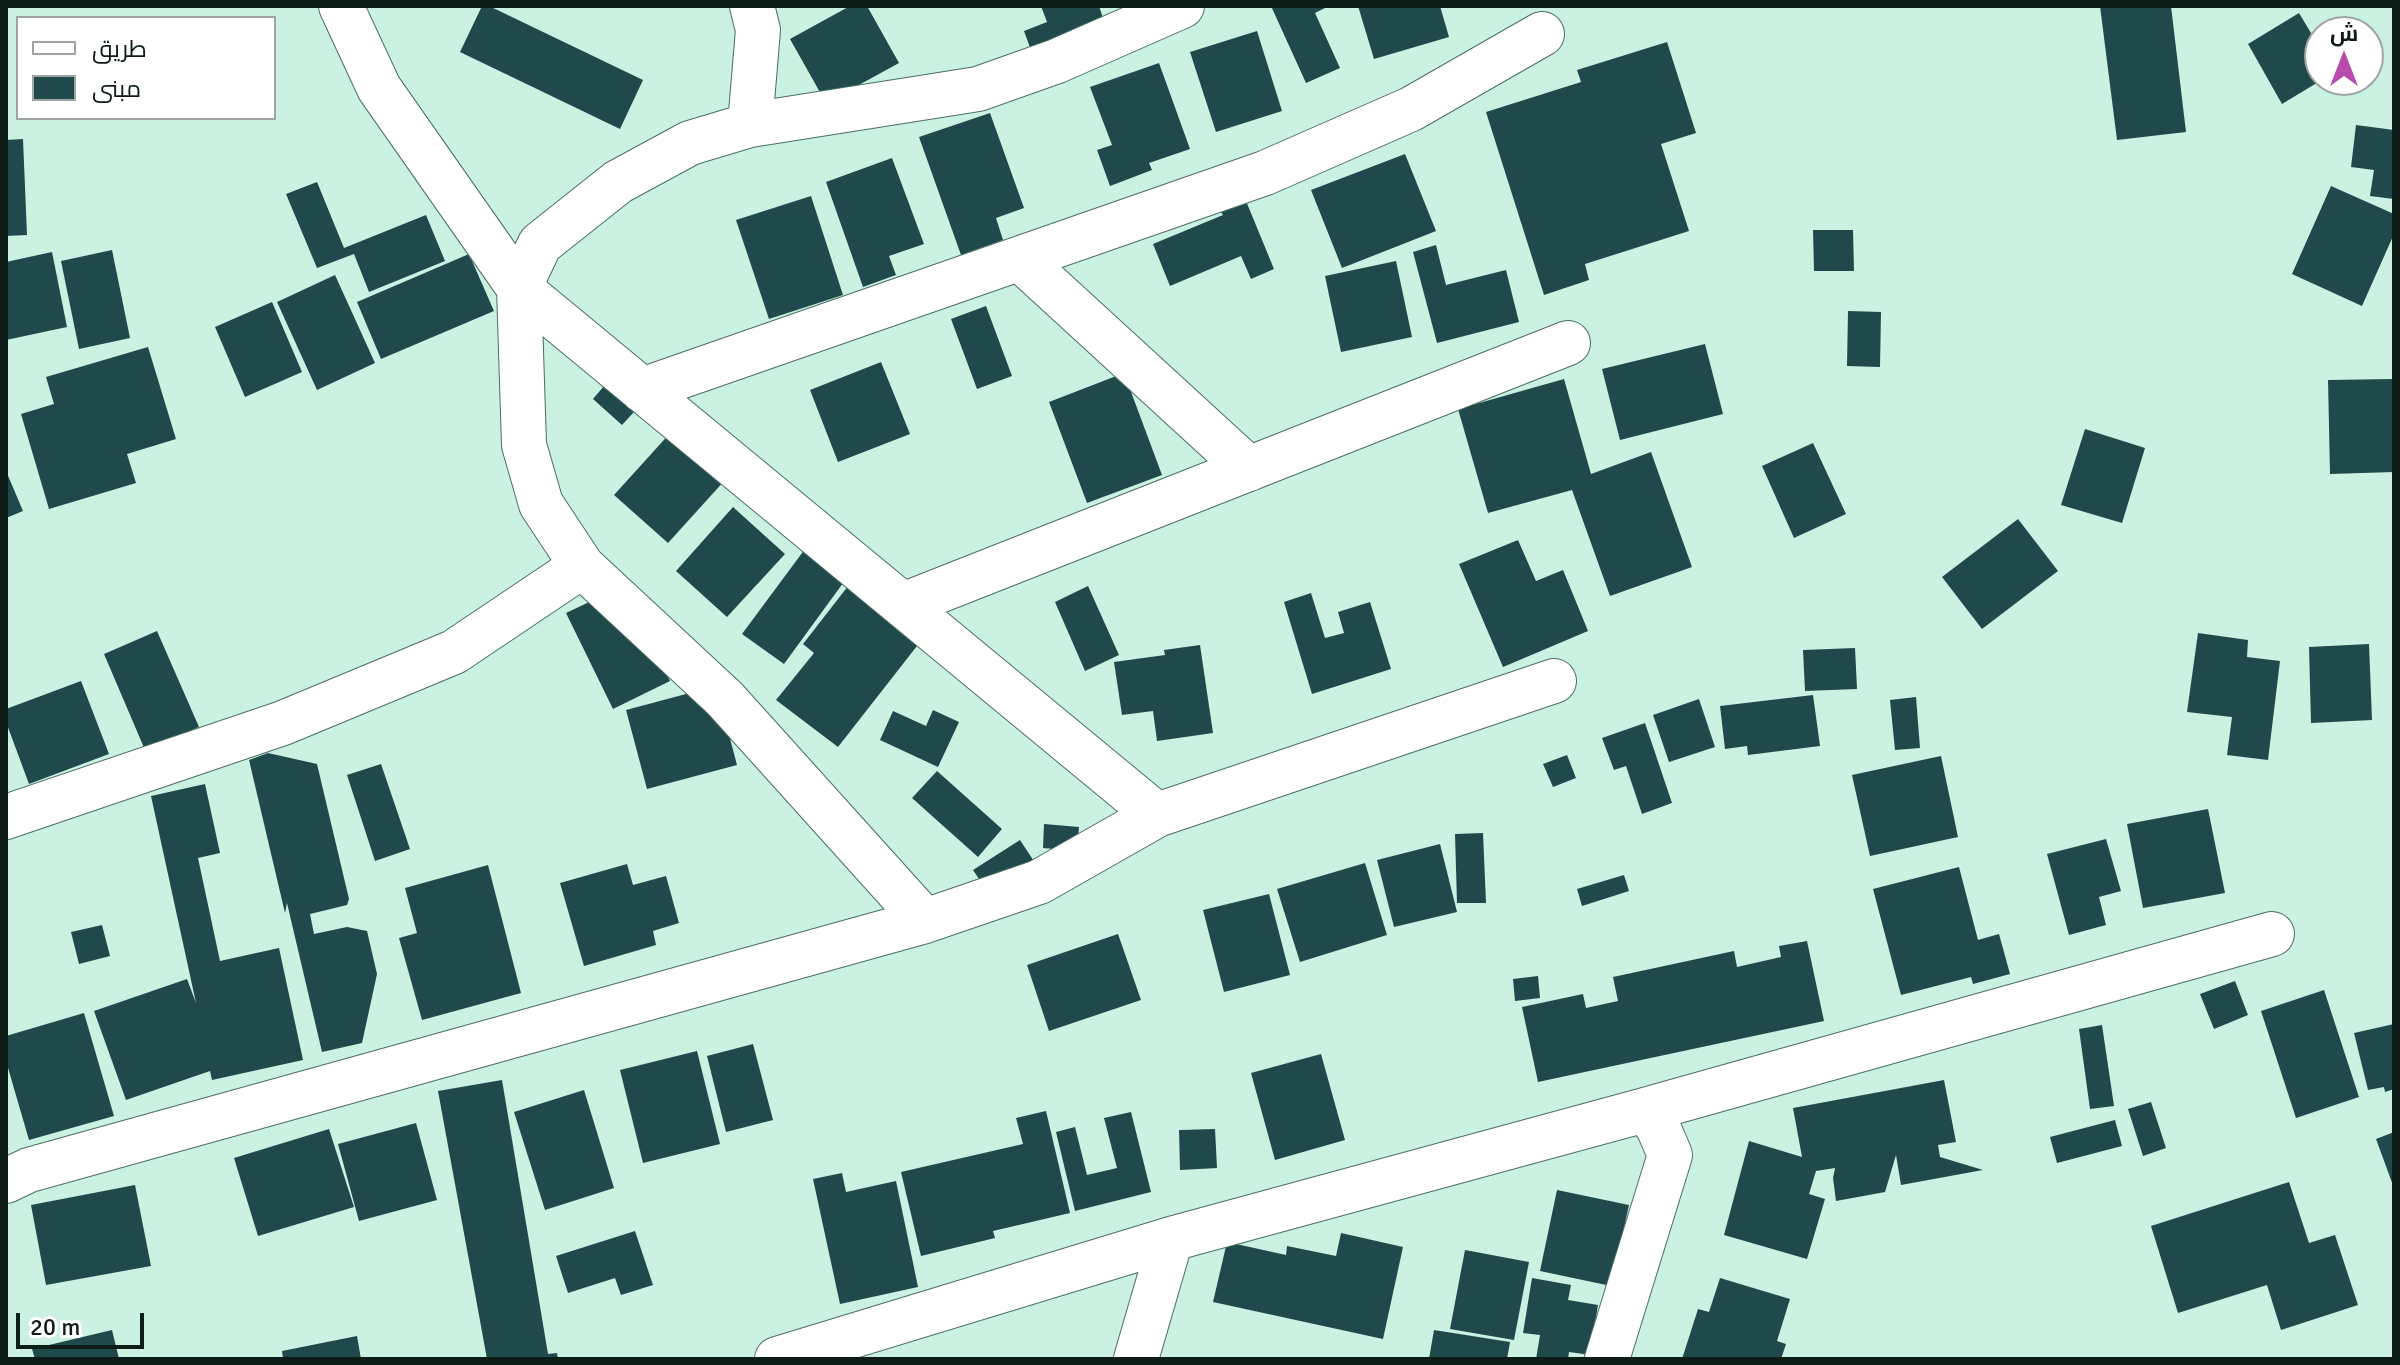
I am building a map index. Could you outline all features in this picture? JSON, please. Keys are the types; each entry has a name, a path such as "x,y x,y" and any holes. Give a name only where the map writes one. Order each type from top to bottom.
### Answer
{"street":[{"path":"341,6 379,88 519,288 1157,815"},
{"path":"750,125 758,30 752,6"},
{"path":"925,921 725,699 582,566 541,504 524,445 519,288 540,244 618,182 690,143 750,125 978,89 1057,61 1182,6"},
{"path":"642,390 1265,173 1411,109 1542,34"},
{"path":"1020,259 1249,469"},
{"path":"903,605 1568,343"},
{"path":"6,817 283,723 454,652 582,566"},
{"path":"6,1181 29,1170 925,921 1039,882 1157,815 1554,681"},
{"path":"777,1359 1171,1239 2272,934"},
{"path":"1607,1359 1670,1155 1658,1127 1645,1110"},
{"path":"1136,1359 1171,1239"}],"building":[{"path":"482,6 489,6 643,80 620,129 460,52"},
{"path":"850,6 867,6 899,63 826,103 790,39"},
{"path":"1041,6 1099,6 1106,27 1032,53 1024,31 1047,22"},
{"path":"1271,6 1329,6 1315,13 1340,68 1306,83"},
{"path":"1358,6 1440,6 1449,37 1374,59"},
{"path":"2100,6 2171,6 2186,132 2117,140"},
{"path":"2299,13 2304,21 2304,91 2282,104 2248,44"},
{"path":"1257,31 1282,111 1216,132 1190,52"},
{"path":"1667,42 1696,133 1661,144 1689,231 1585,264 1589,280 1544,295 1486,112 1581,82 1577,70"},
{"path":"1159,63 1190,149 1149,163 1152,170 1110,186 1097,150 1112,145 1090,87"},
{"path":"990,113 1024,208 996,218 1003,240 961,255 919,137"},
{"path":"2356,125 2394,130 2394,199 2370,196 2374,170 2351,167"},
{"path":"23,139 27,235 6,236 6,140"},
{"path":"1405,154 1436,231 1342,268 1311,190"},
{"path":"892,158 924,244 889,256 896,275 863,287 826,182"},
{"path":"317,182 344,248 426,215 445,261 369,292 354,254 317,268 286,194"},
{"path":"2331,186 2394,214 2394,234 2362,306 2292,274"},
{"path":"811,196 843,295 769,319 736,220"},
{"path":"1246,201 1274,269 1251,279 1241,256 1170,286 1153,244 1223,215 1221,212"},
{"path":"1813,230 1853,230 1854,271 1814,271"},
{"path":"1436,245 1446,285 1506,270 1519,322 1437,343 1413,252"},
{"path":"112,250 130,338 79,349 61,261"},
{"path":"52,252 67,327 6,340 6,262"},
{"path":"469,254 494,311 381,359 357,302"},
{"path":"1396,261 1412,337 1341,352 1325,276"},
{"path":"335,275 375,363 317,390 277,302"},
{"path":"272,302 302,372 245,397 215,327"},
{"path":"986,306 1012,376 977,389 951,319"},
{"path":"1848,311 1881,312 1880,367 1847,366"},
{"path":"1705,344 1723,414 1620,440 1602,369"},
{"path":"148,347 176,439 127,454 136,483 49,509 21,414 54,404 46,377"},
{"path":"881,362 910,434 838,462 810,390"},
{"path":"615,373 645,400 622,425 593,399"},
{"path":"1124,373 1162,475 1087,503 1049,402"},
{"path":"1564,379 1591,474 1651,452 1692,567 1610,596 1572,490 1488,513 1458,409"},
{"path":"2394,379 2394,472 2330,474 2328,380"},
{"path":"2085,429 2145,448 2122,523 2061,505"},
{"path":"672,431 726,479 668,543 614,495"},
{"path":"1813,443 1846,514 1794,538 1762,466"},
{"path":"6,471 23,511 6,518"},
{"path":"733,507 785,554 727,617 676,571"},
{"path":"2018,519 2058,571 1982,629 1942,577"},
{"path":"1518,540 1536,581 1563,570 1588,631 1503,667 1459,564"},
{"path":"805,549 846,579 784,664 742,634"},
{"path":"852,581 924,637 838,747 776,700 814,653 803,644"},
{"path":"623,586 670,681 613,709 566,613"},
{"path":"1088,586 1119,655 1085,671 1055,602"},
{"path":"1311,593 1325,638 1344,633 1338,612 1370,602 1391,669 1312,694 1284,602"},
{"path":"157,631 199,727 145,750 104,654"},
{"path":"2198,633 2248,640 2247,657 2280,661 2268,760 2227,755 2232,717 2187,712"},
{"path":"2369,644 2372,720 2311,723 2309,647"},
{"path":"1200,645 1213,733 1157,741 1153,711 1122,715 1114,662 1165,655 1164,650"},
{"path":"1855,648 1857,689 1805,691 1803,650"},
{"path":"81,681 109,754 29,784 6,722 6,709"},
{"path":"716,686 737,765 647,789 626,710"},
{"path":"1813,695 1820,746 1748,755 1747,746 1725,749 1720,706"},
{"path":"1916,697 1920,748 1895,750 1890,700"},
{"path":"1699,699 1715,747 1669,762 1653,715"},
{"path":"933,710 959,722 938,767 880,740 893,711 926,726"},
{"path":"1645,723 1672,803 1642,814 1626,766 1614,770 1602,738"},
{"path":"268,753 317,764 349,899 347,905 310,914 314,934 347,927 367,931 377,974 362,1043 322,1052 249,760"},
{"path":"1567,755 1576,778 1553,787 1543,764"},
{"path":"1941,756 1958,837 1870,856 1852,775"},
{"path":"381,764 410,849 375,861 347,775"},
{"path":"937,771 1002,829 978,857 912,798"},
{"path":"205,784 220,853 198,858 220,961 279,948 303,1060 212,1080 210,1071 126,1100 94,1011 187,979 196,1003 151,796"},
{"path":"2208,809 2225,893 2143,908 2127,824"},
{"path":"1044,824 1079,827 1077,851 1043,848"},
{"path":"1483,833 1486,903 1457,903 1455,834"},
{"path":"2106,839 2121,891 2099,897 2106,925 2069,935 2047,854"},
{"path":"1020,840 1041,872 995,903 973,870"},
{"path":"1440,844 1457,912 1394,927 1377,860"},
{"path":"1365,863 1387,935 1300,962 1277,889"},
{"path":"627,864 633,885 666,876 679,923 653,931 656,945 584,966 560,883"},
{"path":"488,865 521,993 422,1020 399,938 417,933 405,888"},
{"path":"1959,867 1978,940 1999,934 2010,974 1973,984 1971,977 1901,995 1873,889"},
{"path":"1624,875 1629,891 1582,906 1577,889"},
{"path":"1269,894 1290,975 1224,992 1203,910"},
{"path":"102,925 110,956 79,964 71,932"},
{"path":"1118,934 1141,1000 1049,1031 1027,965"},
{"path":"1807,941 1824,1021 1538,1082 1522,1007 1583,994 1586,1008 1618,1001 1613,977 1734,951 1737,967 1781,957 1779,946"},
{"path":"1538,976 1540,998 1515,1001 1513,979"},
{"path":"2235,981 2248,1015 2214,1029 2200,994"},
{"path":"2324,990 2359,1097 2296,1118 2261,1011"},
{"path":"84,1013 114,1116 29,1140 6,1061 6,1036"},
{"path":"2394,1024 2394,1089 2385,1092 2384,1087 2368,1090 2354,1033"},
{"path":"2102,1025 2114,1106 2090,1109 2079,1029"},
{"path":"753,1044 773,1120 726,1132 707,1056"},
{"path":"697,1051 720,1144 643,1163 620,1070"},
{"path":"1321,1054 1345,1140 1275,1160 1251,1073"},
{"path":"502,1080 548,1354 557,1353 558,1359 487,1359 438,1091"},
{"path":"1944,1080 1956,1142 1938,1145 1940,1157 1983,1170 1901,1185 1896,1155 1885,1192 1836,1201 1835,1168 1816,1171 1809,1194 1825,1199 1807,1259 1724,1235 1749,1141 1802,1157 1793,1108"},
{"path":"584,1090 614,1188 545,1210 514,1112"},
{"path":"2151,1102 2166,1148 2143,1156 2128,1109"},
{"path":"1046,1111 1070,1213 993,1231 995,1238 921,1256 901,1172 1023,1144 1016,1118"},
{"path":"1131,1112 1151,1192 1075,1211 1056,1132 1075,1127 1087,1175 1117,1168 1104,1118"},
{"path":"2115,1120 2122,1146 2057,1163 2050,1137"},
{"path":"416,1123 437,1200 359,1221 338,1144"},
{"path":"329,1129 354,1207 258,1236 234,1158"},
{"path":"1215,1129 1217,1168 1180,1170 1179,1130"},
{"path":"2394,1132 2394,1188 2376,1139"},
{"path":"842,1173 846,1192 896,1181 918,1287 840,1304 813,1179"},
{"path":"2289,1182 2309,1243 2335,1235 2358,1305 2281,1330 2267,1285 2178,1313 2151,1226"},
{"path":"135,1185 151,1266 46,1285 31,1205"},
{"path":"1557,1190 1629,1205 1611,1286 1540,1271"},
{"path":"635,1231 653,1285 621,1295 615,1278 568,1293 556,1256"},
{"path":"1341,1233 1403,1247 1383,1339 1213,1302 1227,1242 1286,1255 1287,1246 1336,1256"},
{"path":"1465,1250 1529,1262 1514,1340 1450,1329"},
{"path":"1532,1278 1571,1285 1568,1300 1598,1305 1590,1355 1569,1352 1568,1359 1536,1359 1540,1335 1523,1333"},
{"path":"1720,1278 1790,1299 1777,1341 1786,1344 1781,1359 1682,1359 1698,1309 1709,1312"},
{"path":"112,1330 119,1359 35,1359 32,1349"},
{"path":"1434,1330 1510,1342 1507,1359 1429,1359"},
{"path":"357,1336 361,1359 283,1359 282,1351"}]}
